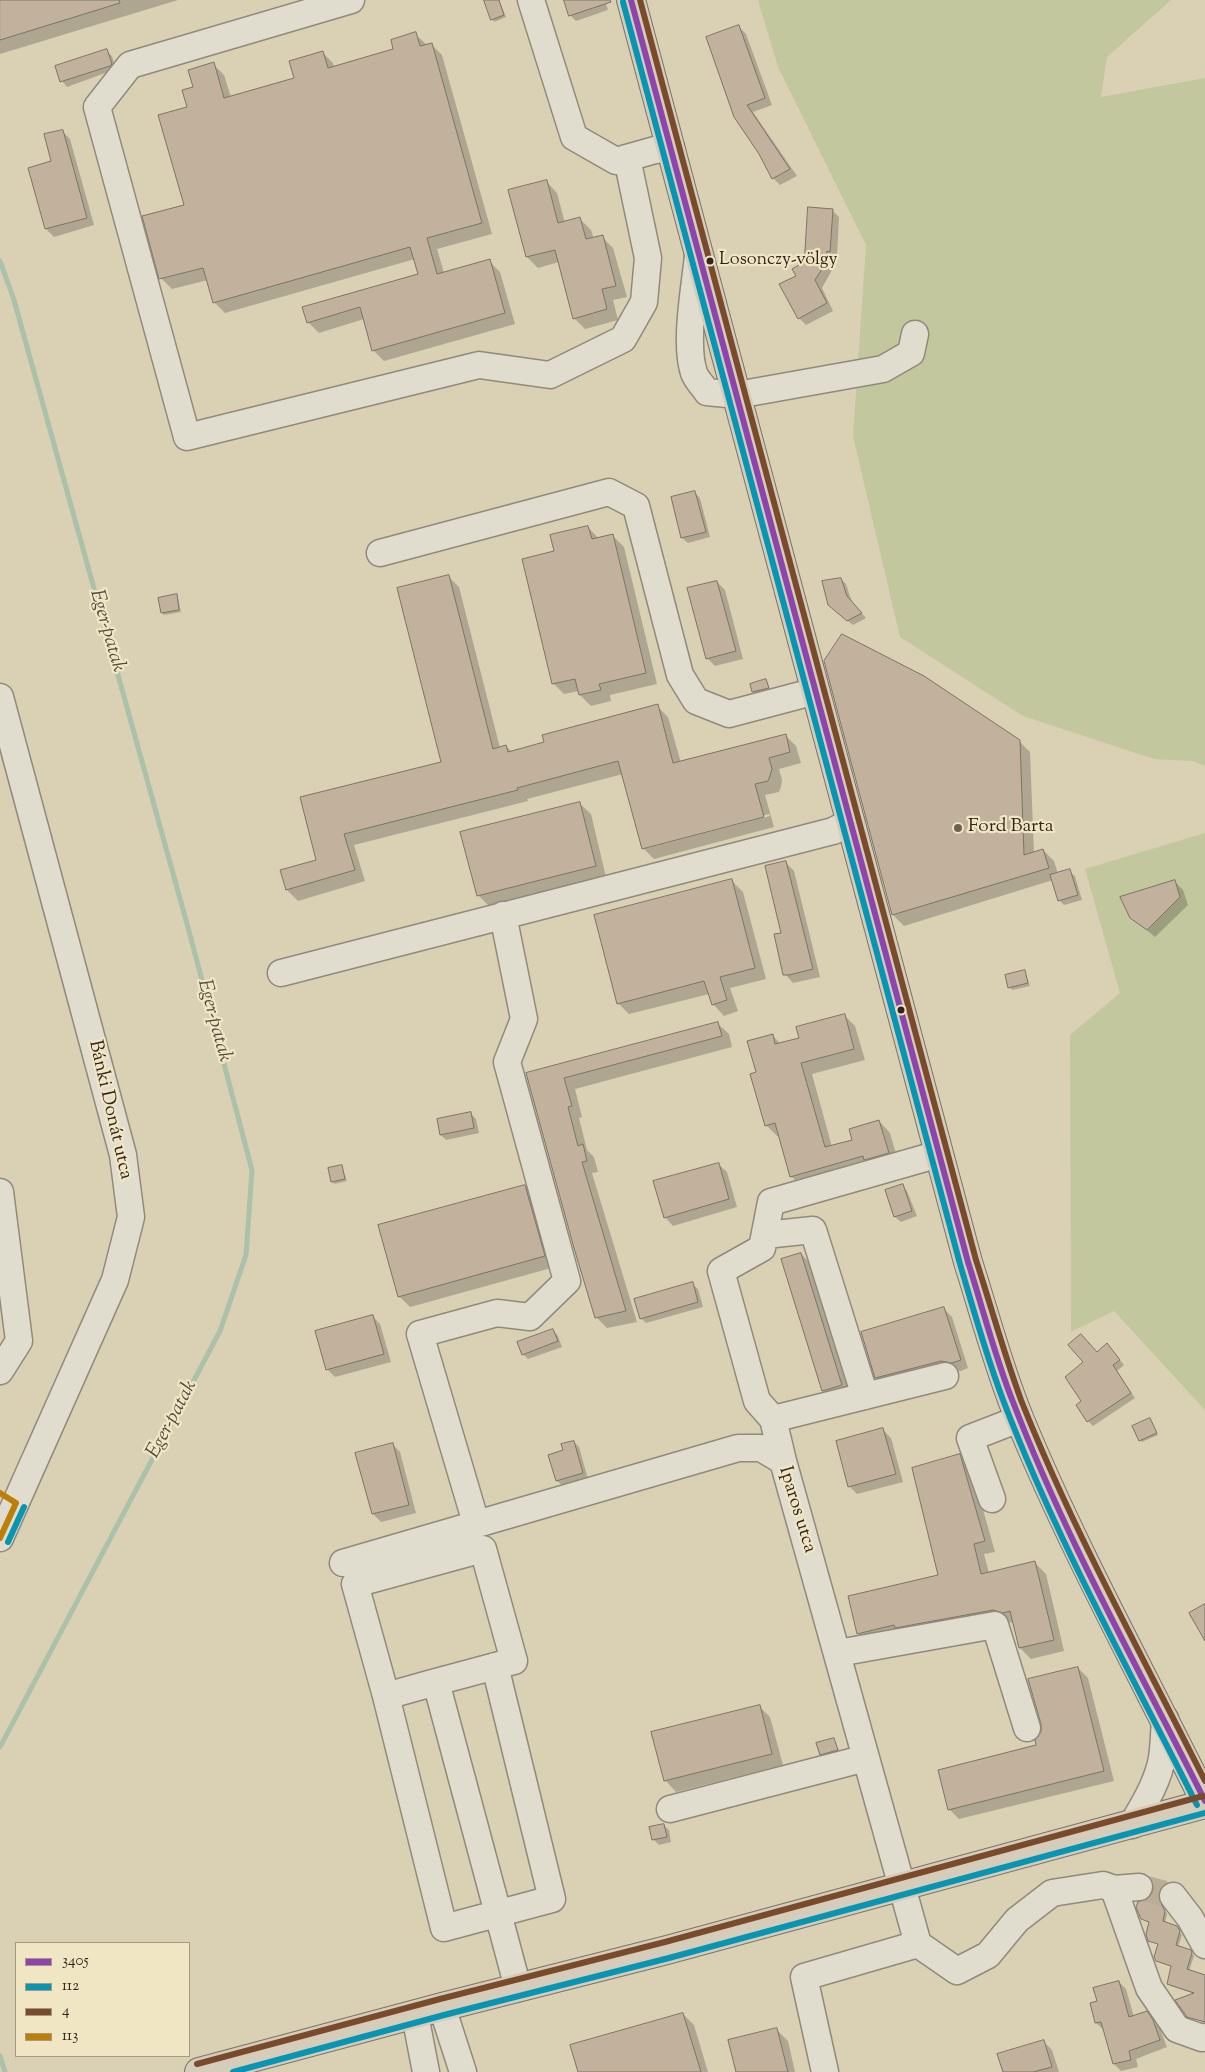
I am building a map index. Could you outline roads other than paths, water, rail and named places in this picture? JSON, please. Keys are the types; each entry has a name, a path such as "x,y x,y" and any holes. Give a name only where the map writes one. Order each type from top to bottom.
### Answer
{"main road":[{"path":"212,2070 415,2014 668,1950 1205,1803 1071,1532 1019,1419 968,1262 632,0"}],"street":[{"path":"351,0 130,66 97,108 187,437 479,366 550,375 623,340 644,302 648,258 628,158"},
{"path":"530,0 574,137 616,161 655,150 671,148"},
{"path":"698,252 691,319 690,356 694,374 707,392 737,396 882,369 911,353 915,334"},
{"path":"380,553 609,492 636,506 680,675 696,701 729,714 816,691"},
{"name":"Bánki Donát utca","path":"0,697 124,1155 131,1217 115,1280 8,1498 0,1538"},
{"path":"282,973 833,831 851,822"},
{"path":"476,1522 420,1334 497,1313 530,1317 567,1281 507,1062 524,1020 503,916"},
{"path":"783,1461 773,1419 757,1401 721,1271 762,1248 771,1202 939,1154"},
{"path":"0,1192 18,1341 0,1371"},
{"path":"765,1235 813,1230 865,1396"},
{"path":"773,1419 945,1376"},
{"path":"992,1499 970,1438 1019,1419"},
{"name":"Iparos utca","path":"343,1562 476,1522 738,1448 761,1448 783,1461 918,1944"},
{"path":"386,1696 436,1682 495,1666 514,1661 483,1549 355,1584 386,1696 444,1928 552,1899 495,1666"},
{"path":"838,1653 995,1625 1027,1728"},
{"path":"436,1682 518,1988"},
{"path":"1132,1824 1149,1796 1156,1780 1162,1759 1165,1719"},
{"path":"670,1809 866,1758"},
{"path":"825,2072 804,1977 918,1944 956,1971 988,1955 1017,1920 1052,1893 1103,1885 1127,1888 1149,1988 1177,2029 1202,2038 1205,2037"},
{"path":"1173,1896 1190,1918 1205,1945"},
{"path":"442,2007 464,2072"},
{"path":"415,2014 426,2072"}],"waterway":[{"name":"Eger-patak","path":"0,261 14,300 189,931 252,1170 246,1255 220,1331 0,1747"},
{"name":"Eger-patak","path":"0,2056 5,2072"}],"tunnel":[{"path":"1139,1887 1173,1896"}],"place":[{"name":"Losonczy-völgy","path":"710,261"},
{"name":"Ford Barta","path":"958,828"}]}
